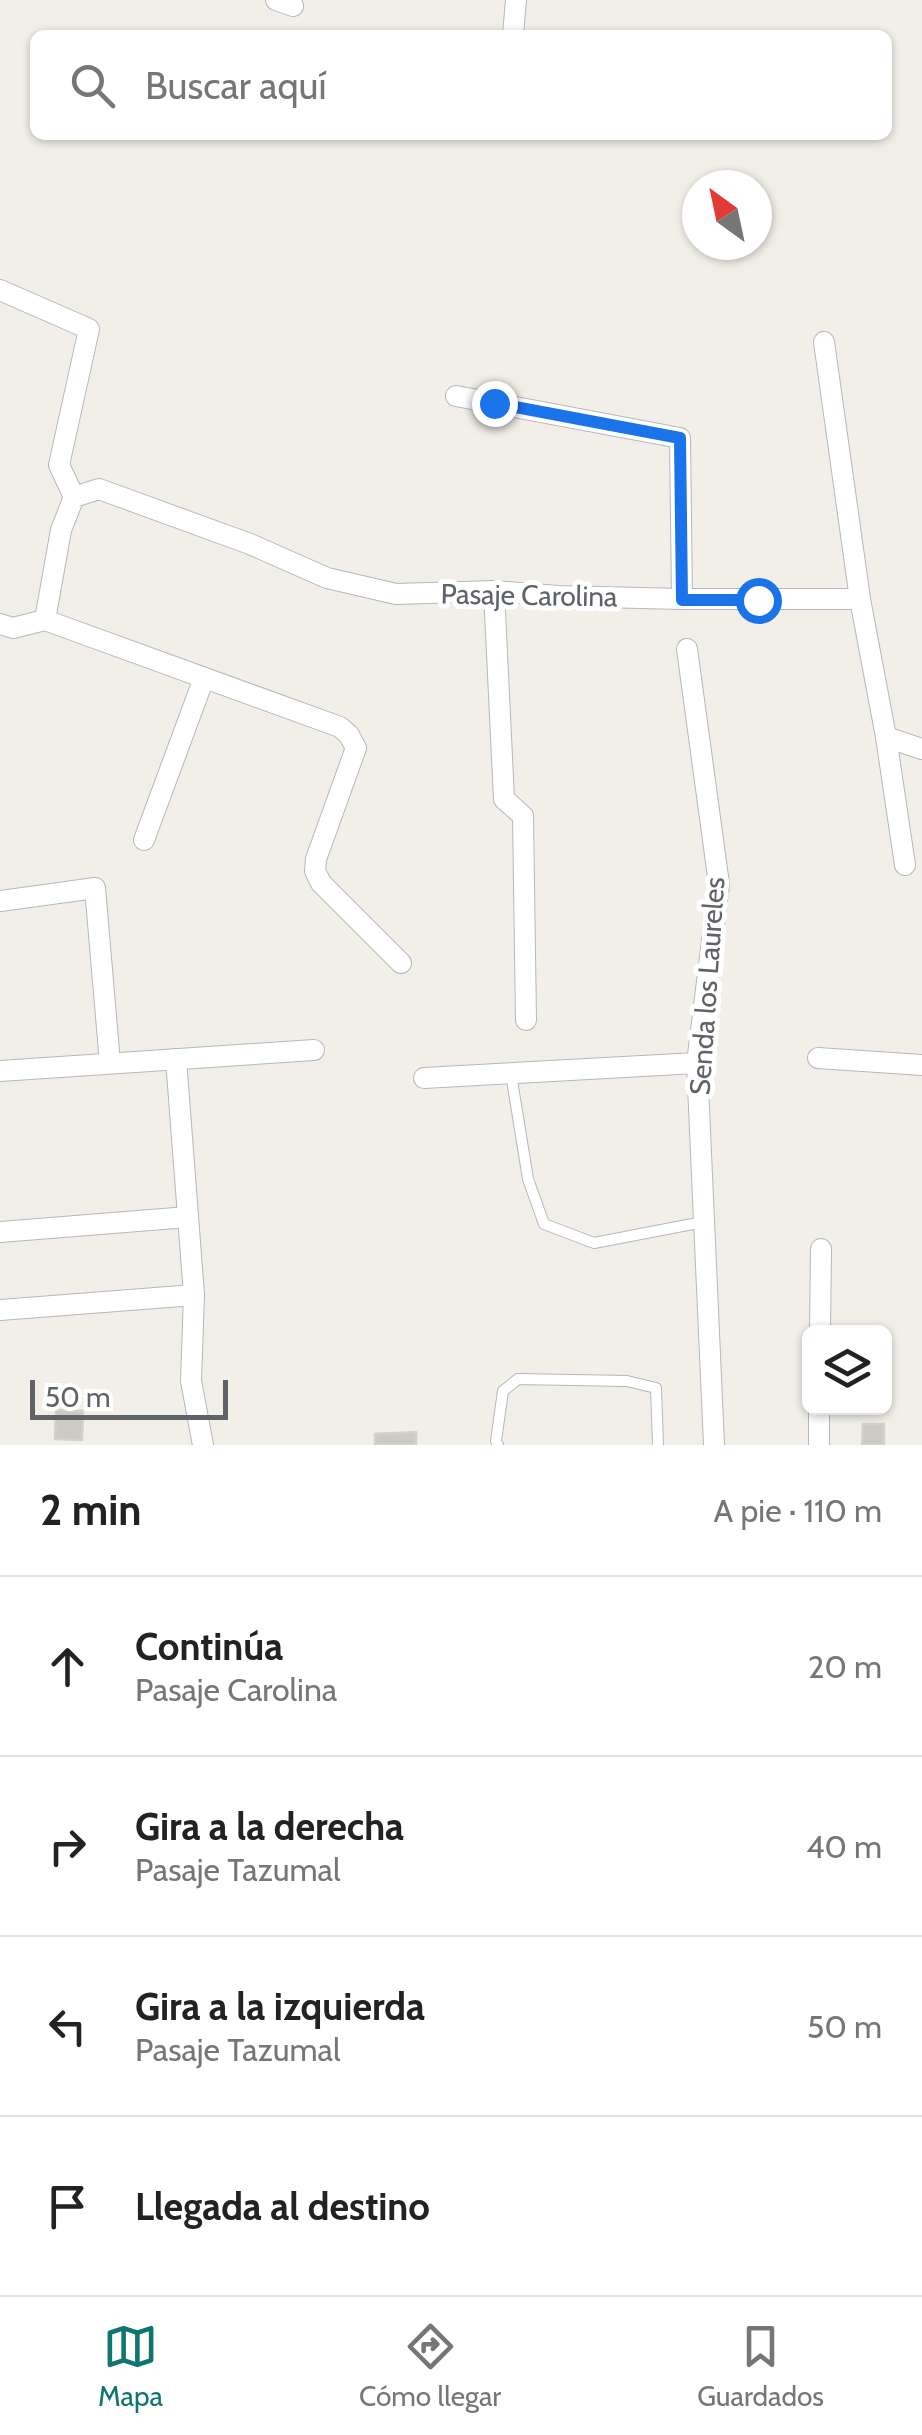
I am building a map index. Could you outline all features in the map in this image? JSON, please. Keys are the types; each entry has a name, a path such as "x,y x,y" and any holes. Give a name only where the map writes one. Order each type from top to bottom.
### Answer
{"street":[{"path":"513,30 516,0"},
{"path":"0,290 89,329 59,465 74,496 61,530 45,620"},
{"path":"824,342 860,599 905,865"},
{"path":"456,396 680,438 682,600"},
{"name":"Pasaje Carolina","path":"74,496 98,489 250,544 327,578 396,594 494,591 682,600 860,599"},
{"path":"494,591 504,799 522,816 526,1020"},
{"path":"0,624 13,628 45,620 340,727 356,748 315,871 321,882 401,963"},
{"name":"Senda los Laureles","path":"687,650 718,884 697,1064 714,1445"},
{"path":"144,840 204,678"},
{"path":"886,738 922,749"},
{"path":"0,902 95,888 110,1063"},
{"path":"0,1071 314,1050"},
{"path":"818,1058 922,1064"},
{"path":"176,1059 194,1295 191,1381 204,1445"},
{"path":"424,1078 697,1064"},
{"path":"0,1232 188,1217"},
{"path":"820,1325 821,1249"},
{"path":"0,1310 194,1295"},
{"path":"818,1445 819,1415"}],"lane":[{"path":"511,1074 528,1179 544,1224 594,1243 704,1222"},
{"path":"498,1445 503,1392 518,1380 627,1381 656,1388 658,1445"}],"building":[{"path":"56,1410 83,1411 82,1440 55,1439"},
{"path":"863,1424 884,1424 884,1445 862,1445"},
{"path":"416,1432 416,1445 375,1445 375,1434"}],"route":[{"path":"494,403 680,438 682,600 758,600"}]}
